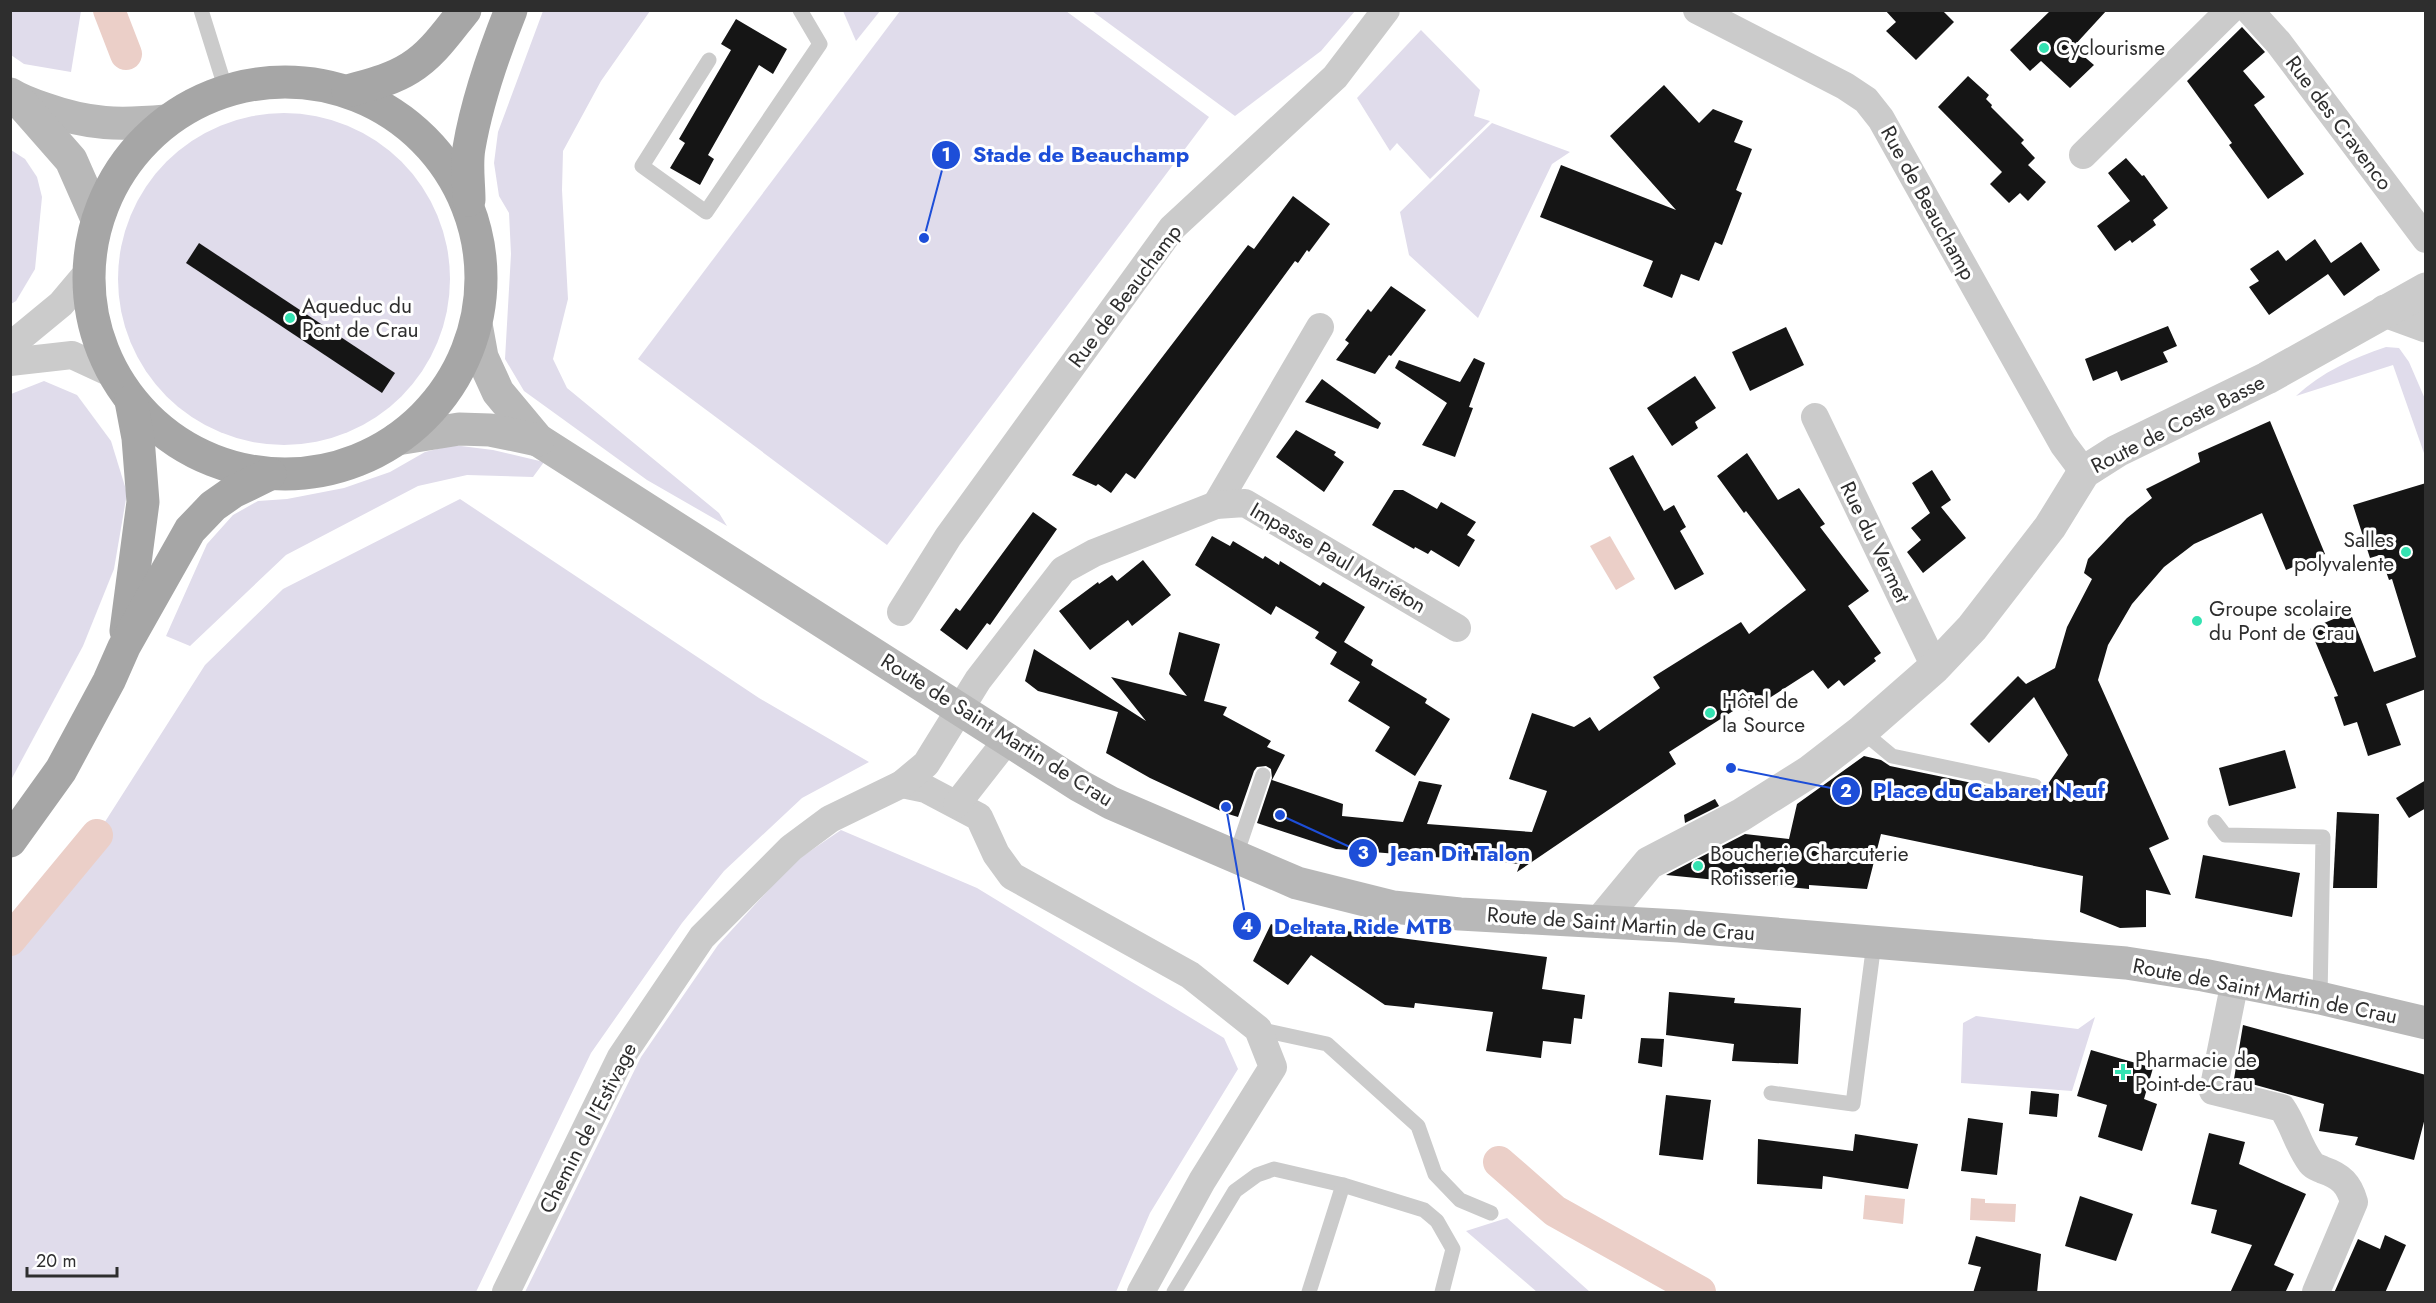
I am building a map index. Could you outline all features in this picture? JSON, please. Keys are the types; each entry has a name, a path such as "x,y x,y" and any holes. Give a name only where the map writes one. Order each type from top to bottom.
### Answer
{"main road":[{"path":"348,91 385,80 411,68 439,43 465,10"},
{"path":"469,208 468,151 479,102 511,10"},
{"path":"287,81 318,83 348,91 387,109 422,135 449,169 469,208 479,246 482,285 476,324 465,357 447,389 424,416 397,439 374,453 350,463 315,471 270,474 238,469 179,444 131,401 113,374 99,342 90,308 88,272 90,246 97,219 108,191 124,165 143,141 166,121 195,103 226,90 256,83 287,81"},
{"path":"14,97 93,123 128,125 166,121"},
{"path":"14,97 71,160 97,219"},
{"name":"Route de Saint Martin de Crau","path":"476,324 482,357 498,392 538,440 952,722 1007,740 1111,803 1297,883 1393,907 1460,914 1601,921 2126,963 2235,981 2426,1023"},
{"path":"124,647 143,502 138,438 131,401"},
{"name":"Route de Saint Martin de Crau","path":"397,439 459,429 490,430 538,440"},
{"path":"10,841 61,770 109,681 124,647 190,530 219,501 270,474"}],"street":[{"name":"Rue de Beauchamp","path":"901,612 948,537 1172,228 1335,77 1386,10"},
{"name":"Rue de Beauchamp","path":"1697,10 1845,86 1866,100 1881,119 2062,444 2084,472"},
{"path":"2083,155 2230,10"},
{"name":"Rue des Cravenco","path":"2248,10 2278,42 2426,239"},
{"path":"10,346 61,304 88,272"},
{"name":"Route de Coste Basse","path":"1601,921 1648,863 1741,815 1809,772 1862,731 1935,667 1972,628 2006,585 2050,527 2084,472 2117,451 2268,378 2426,289"},
{"path":"2385,311 2426,326"},
{"path":"1216,505 1320,327"},
{"path":"10,362 72,355 113,374"},
{"name":"Rue du Vermet","path":"1815,417 1935,667"},
{"name":"Impasse Paul Mariéton","path":"952,722 978,680 1063,570 1094,553 1216,505 1245,503 1457,628"},
{"name":"Chemin de l'Estivage","path":"506,1293 621,1057 702,937 791,848 830,819 902,784 926,764 952,722"},
{"path":"957,804 1007,740"},
{"path":"902,784 926,789 979,817 996,854 1012,876 1190,975 1258,1029 1273,1067 1202,1181 1141,1293"},
{"path":"2235,981 2213,1091 2282,1108 2288,1116 2296,1140 2313,1165 2340,1176 2351,1190 2354,1202 2316,1293"}],"lane":[{"path":"201,10 226,90"},
{"path":"709,60 642,166 706,212 820,44 800,10"},
{"path":"1862,731 1892,756 2035,786"},
{"path":"1235,858 1263,775"},
{"path":"2215,822 2225,835 2323,837 2320,998"},
{"path":"1772,1093 1853,1104 1874,943"},
{"path":"1258,1029 1327,1044 1418,1126 1435,1174 1460,1200 1491,1213"},
{"path":"1174,1293 1235,1191 1257,1175 1274,1169 1343,1185 1424,1210 1437,1221 1453,1250 1442,1293"},
{"path":"1309,1293 1343,1185"}],"shaded area":[{"path":"10,11 81,11 71,72 24,64 11,55"},
{"path":"543,11 650,11 601,81 563,151 562,190 568,299 553,359 567,388 719,513 727,526 647,480 524,391 505,359 511,254 509,213 499,196 494,163 498,132"},
{"path":"843,11 880,11 856,41"},
{"path":"900,11 1066,11 1209,117 887,545 638,359"},
{"path":"1092,11 1355,11 1321,51 1235,116"},
{"path":"1421,30 1480,90 1474,116 1490,121 1430,179 1397,143 1390,151 1357,98"},
{"path":"284,113 316,116 348,126 376,141 401,162 422,187 437,215 447,247 450,279 447,311 437,343 422,371 401,396 376,417 348,432 316,442 284,445 252,442 220,432 192,417 167,396 146,371 131,343 121,311 118,279 121,247 131,215 146,187 167,162 192,141 220,126 252,116"},
{"path":"1492,123 1570,152 1552,164 1478,318 1409,255 1400,212"},
{"path":"11,150 25,159 37,177 42,197 35,269 16,301 11,304"},
{"path":"2386,347 2399,348 2409,362 2425,399 2425,456 2393,365 2296,396 2316,380 2338,367"},
{"path":"44,381 77,395 111,441 127,493 114,569 83,646 11,780 11,394"},
{"path":"453,445 493,450 544,462 533,477 467,475 418,486 286,555 190,646 166,636 207,544 233,515 258,501 287,499 344,488 390,472 425,452"},
{"path":"460,499 759,698 869,762 802,798 724,871 682,923 591,1053 476,1292 11,1292 11,947 80,861 205,665 283,589"},
{"path":"1610,536 1635,579 1616,590 1590,546"},
{"path":"841,830 977,888 1224,1038 1238,1069 1150,1213 1116,1292 525,1292 641,1057 718,945 794,862"},
{"path":"1976,1016 2078,1029 2095,1017 2072,1091 1961,1083 1963,1023"},
{"path":"1865,1195 1905,1199 1903,1224 1863,1219"},
{"path":"1971,1198 1985,1199 1985,1203 2016,1204 2015,1222 1970,1220"},
{"path":"1507,1218 1590,1292 1537,1292 1466,1231"}],"building":[{"path":"1885,10 1942,10 1954,22 1916,60 1886,31 1896,22"},
{"name":"Cyclourisme","path":"2051,10 2107,10 2073,47 2094,65 2070,88 2041,61 2030,71 2010,50"},
{"path":"736,19 787,49 773,74 759,65 708,155 714,159 700,185 670,168 685,143 679,139 731,50 721,44"},
{"path":"2242,27 2265,52 2243,71 2265,97 2254,105 2304,174 2268,199 2229,145 2232,143 2187,81"},
{"path":"1968,76 1989,95 1986,99 1992,105 1991,107 2024,140 2021,143 2035,158 2028,165 2046,182 2028,201 2020,193 2009,203 1990,184 2002,172 1938,107"},
{"path":"1664,85 1699,123 1713,109 1743,121 1734,142 1752,149 1736,190 1742,193 1722,245 1715,242 1699,281 1681,274 1672,298 1643,286 1653,261 1540,217 1561,165 1676,210 1610,136"},
{"path":"2126,158 2142,176 2144,175 2168,208 2153,220 2156,225 2132,243 2130,240 2115,251 2097,226 2130,201 2108,173"},
{"path":"1293,196 1330,224 1309,252 1307,250 1298,263 1295,261 1135,479 1126,473 1111,493 1098,484 1096,486 1072,475 1248,245 1254,249"},
{"path":"2315,239 2331,263 2361,242 2380,270 2344,296 2328,274 2269,315 2249,287 2259,281 2250,269 2278,250 2286,261"},
{"name":"Aqueduc du Pont de Crau","path":"199,243 395,373 382,393 186,263"},
{"path":"1391,286 1426,310 1375,374 1336,360 1349,343 1345,340 1368,309 1371,312"},
{"path":"2168,326 2177,346 2163,352 2168,362 2121,381 2117,371 2093,381 2085,359"},
{"path":"1786,327 1804,365 1750,391 1732,352"},
{"path":"1474,358 1485,363 1469,407 1473,408 1455,457 1422,445 1447,403 1395,368 1399,360 1460,382"},
{"path":"1695,376 1716,408 1695,422 1698,428 1672,446 1647,408"},
{"path":"1322,379 1381,423 1378,429 1305,402"},
{"path":"2270,421 2325,554 2286,570 2262,513 2194,544 2164,567 2132,604 2108,645 2098,680 2169,839 2149,848 2171,895 2146,890 2146,927 2120,928 2080,912 2083,876 1881,834 1867,889 1809,885 1809,889 1666,875 1745,834 1789,839 1797,804 1864,756 1881,760 1890,766 2045,798 2041,794 2068,755 2034,697 1989,743 1970,724 2018,676 2026,684 2055,668 2067,627 2092,579 2084,573 2088,559 2127,518 2152,498 2146,489 2200,462 2198,453"},
{"path":"1296,430 1336,452 1334,455 1344,462 1324,492 1276,457"},
{"path":"1747,453 1778,500 1799,488 1825,524 1820,527 1869,591 1848,606 1881,653 1874,658 1876,661 1844,686 1839,680 1828,689 1813,670 1749,711 1744,704 1669,752 1676,764 1517,872 1520,864 1336,849 1257,823 1272,778 1271,769 1266,766 1257,767 1254,771 1238,817 1225,813 1150,778 1106,753 1118,712 1038,691 1025,681 1034,649 1146,721 1111,677 1187,696 1169,674 1179,632 1220,644 1204,701 1227,707 1223,715 1271,741 1267,747 1285,755 1272,780 1343,804 1342,816 1403,822 1419,781 1442,785 1427,824 1532,832 1547,791 1509,779 1532,713 1574,727 1590,717 1599,731 1660,688 1653,677 1741,622 1749,634 1806,590 1717,476"},
{"path":"1633,455 1664,511 1674,505 1686,527 1680,531 1704,574 1675,590 1609,468"},
{"path":"1932,470 1951,500 1941,507 1966,538 1923,573 1907,552 1921,540 1911,528 1930,513 1912,483"},
{"path":"2426,483 2426,689 2386,704 2401,745 2368,756 2357,722 2344,726 2334,697 2338,696 2310,629 2350,612 2374,672 2416,657 2392,579 2389,580 2380,555 2370,558 2353,505"},
{"path":"1394,490 1403,490 1437,509 1441,502 1476,522 1467,535 1475,540 1459,567 1431,550 1428,554 1415,547 1414,549 1372,525"},
{"path":"1033,512 1057,529 990,625 987,623 967,650 940,630 956,608 960,611"},
{"path":"1212,536 1230,546 1233,541 1263,559 1265,556 1279,565 1280,561 1320,586 1323,582 1365,607 1344,642 1373,660 1371,665 1427,699 1425,703 1450,719 1415,776 1375,751 1390,727 1348,701 1360,682 1330,664 1337,652 1315,638 1319,632 1276,606 1271,615 1195,565"},
{"path":"1143,560 1171,595 1132,626 1128,620 1090,650 1059,611 1098,582 1099,584 1112,575 1117,581"},
{"path":"2285,750 2296,788 2229,806 2219,768"},
{"path":"2426,780 2426,808 2409,818 2396,798"},
{"path":"1715,799 1719,806 1685,823 1684,815"},
{"path":"2337,812 2379,814 2377,888 2333,888"},
{"path":"2203,855 2300,873 2292,917 2195,898"},
{"path":"1271,924 1306,937 1307,926 1547,957 1542,989 1585,995 1582,1019 1574,1018 1571,1044 1543,1041 1541,1058 1486,1051 1493,1012 1415,1003 1414,1008 1385,1005 1311,955 1288,985 1253,961"},
{"path":"1669,992 1735,998 1734,1003 1801,1008 1798,1064 1732,1061 1734,1044 1666,1035"},
{"path":"2243,1025 2426,1075 2426,1114 2414,1160 2355,1145 2358,1137 2319,1131 2324,1104 2234,1079"},
{"path":"1641,1038 1664,1039 1662,1067 1638,1063"},
{"path":"2091,1050 2153,1068 2144,1099 2157,1104 2142,1151 2098,1137 2107,1105 2077,1096"},
{"path":"2031,1091 2059,1094 2057,1117 2029,1114"},
{"path":"1666,1095 1711,1100 1703,1160 1659,1155"},
{"path":"1968,1118 2003,1123 1997,1175 1961,1171"},
{"path":"2209,1133 2245,1142 2239,1164 2306,1194 2274,1265 2294,1274 2285,1293 2230,1293 2252,1245 2211,1233 2217,1210 2191,1204"},
{"path":"1855,1134 1918,1144 1908,1189 1823,1176 1822,1189 1757,1184 1758,1139 1853,1151"},
{"path":"2080,1196 2133,1214 2116,1261 2065,1246"},
{"path":"2385,1235 2406,1245 2385,1293 2334,1293 2358,1239 2380,1249"},
{"path":"1976,1236 2041,1254 2037,1293 1973,1293 1981,1267 1968,1264"}],"waterway":[{"path":"109,10 126,54"},
{"path":"10,940 97,835"},
{"path":"1499,1162 1555,1211 1700,1292"}],"place":[{"name":"Cyclourisme","path":"2044,48"},
{"name":"Stade de Beauchamp","path":"924,238"},
{"name":"Aqueduc du Pont de Crau","path":"290,318"},
{"name":"Salles polyvalente","path":"2406,552"},
{"name":"Groupe scolaire du Pont de Crau","path":"2197,621"},
{"name":"Hôtel de la Source","path":"1710,713"},
{"name":"Place du Cabaret Neuf","path":"1731,768"},
{"name":"Deltata Ride MTB","path":"1226,807"},
{"name":"Jean Dit Talon","path":"1280,815"},
{"name":"Boucherie Charcuterie Rotisserie","path":"1698,866"},
{"name":"Pharmacie de Point-de-Crau","path":"2123,1072"}]}
